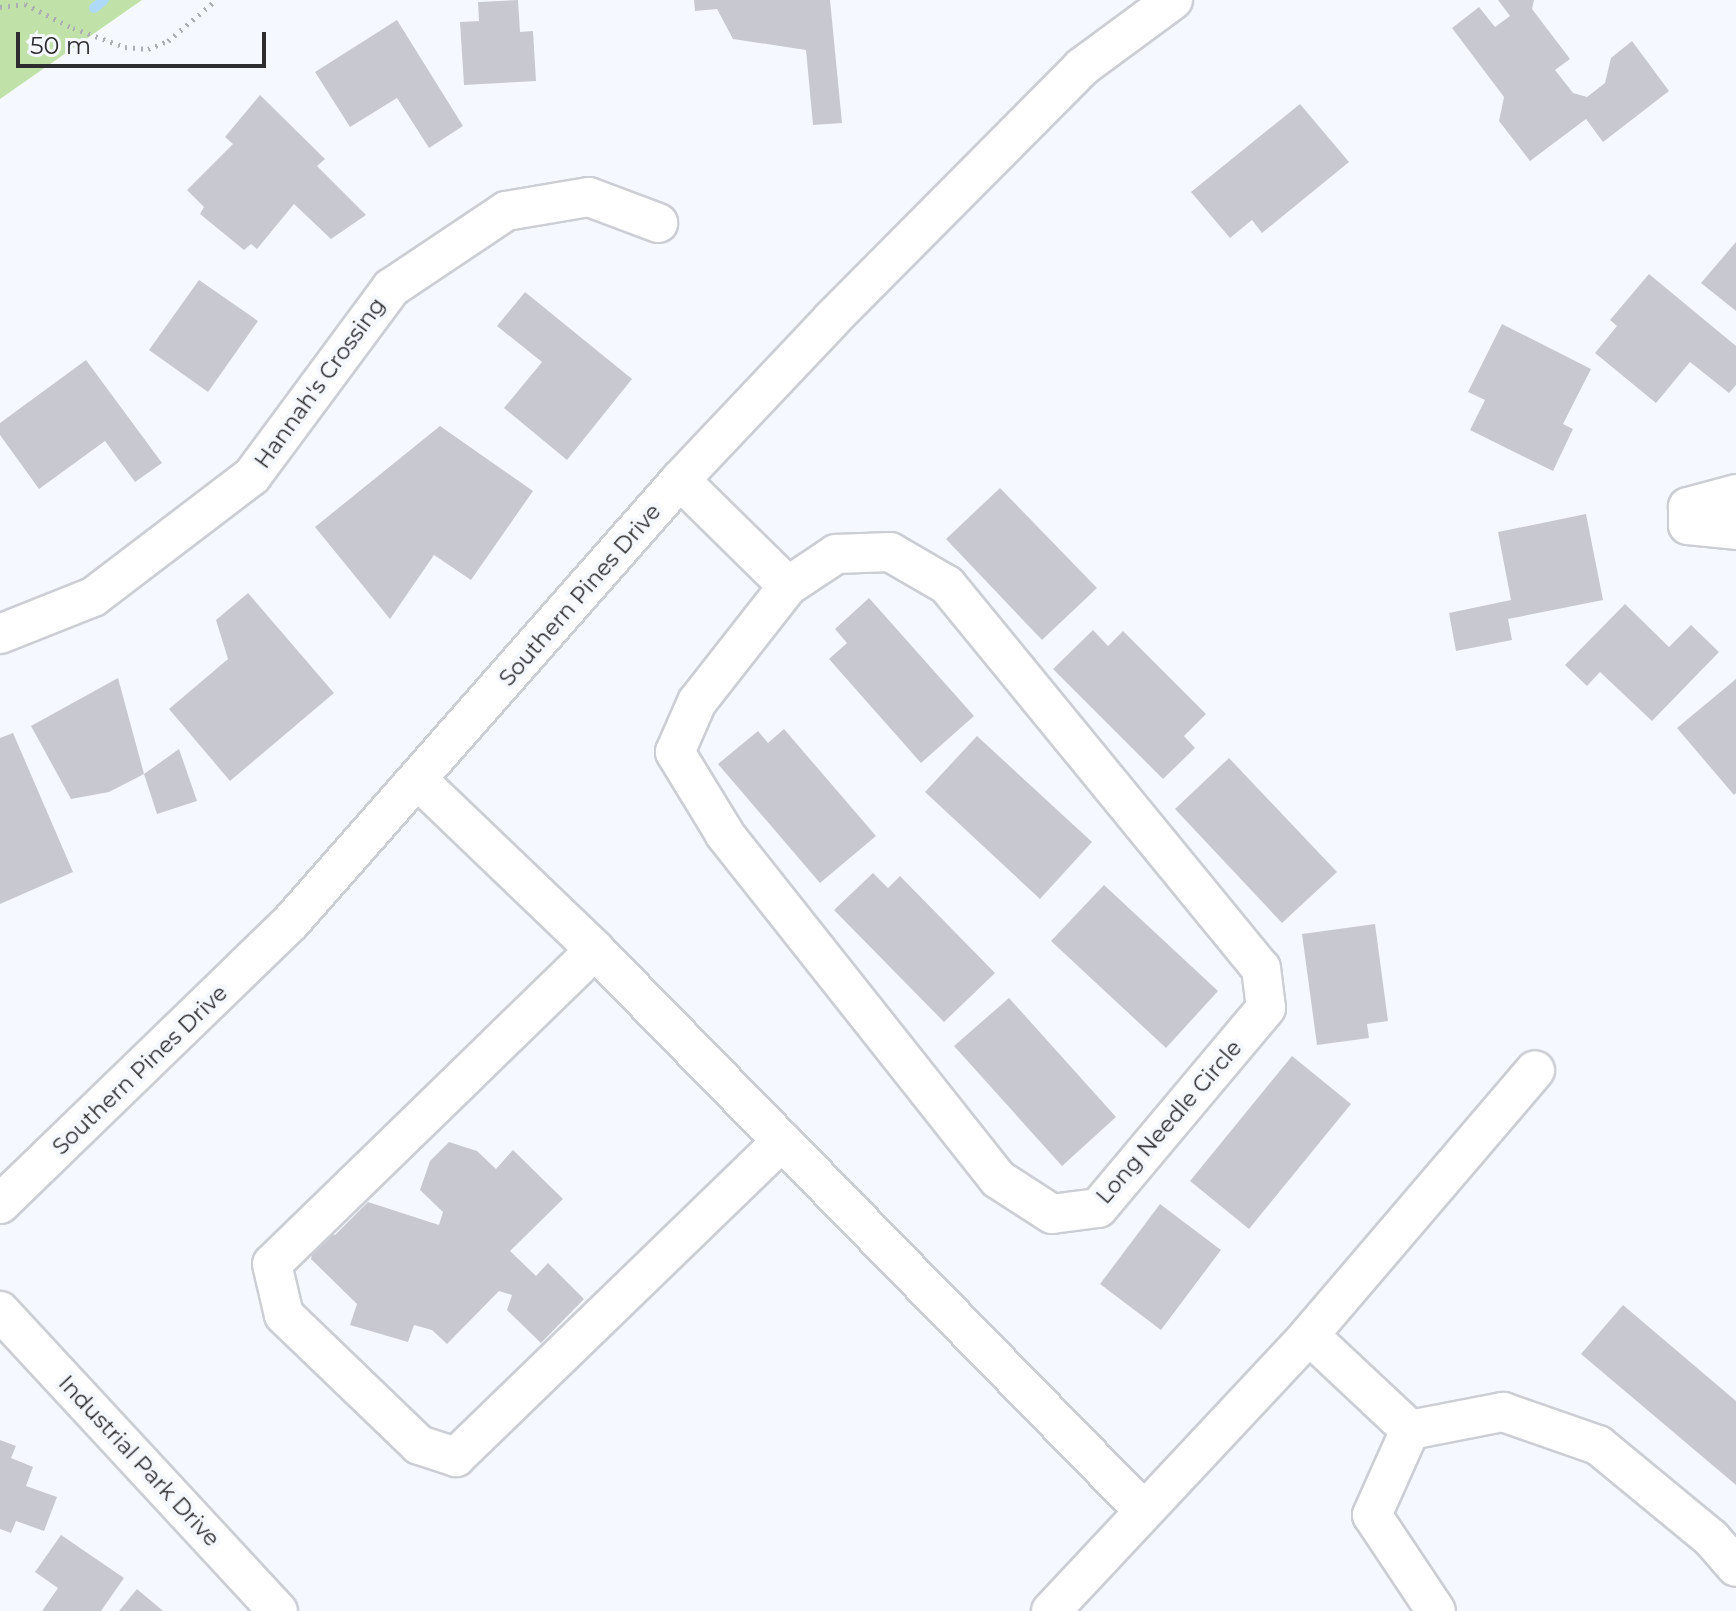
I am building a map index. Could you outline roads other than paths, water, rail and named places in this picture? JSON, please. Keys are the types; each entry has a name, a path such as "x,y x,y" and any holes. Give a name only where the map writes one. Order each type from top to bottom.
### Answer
{"street":[{"name":"Southern Pines Drive","path":"0,1204 192,1023 418,780 680,480 1082,67 1173,0"},
{"name":"Hannah's Crossing","path":"0,634 93,597 252,476 391,288 506,211 589,197 658,223"},
{"path":"680,480 788,586"},
{"path":"1736,494 1688,507 1688,525 1736,530"},
{"name":"Long Needle Circle","path":"890,552 947,585 1261,968 1266,1008 1098,1208 1052,1214 998,1179 725,834 675,752 697,702 788,586 836,554 890,552"},
{"path":"418,780 595,950 1144,1511"},
{"path":"595,950 272,1264 284,1315 419,1445 456,1457 782,1141"},
{"path":"1051,1611 1309,1335 1535,1070"},
{"name":"Industrial Park Drive","path":"0,1311 278,1611"},
{"path":"1309,1335 1410,1430"},
{"path":"1410,1430 1503,1412 1598,1445 1711,1538 1736,1567"},
{"path":"1410,1430 1372,1515 1436,1611"}],"waterway":[{"path":"94,8 104,0"}]}
